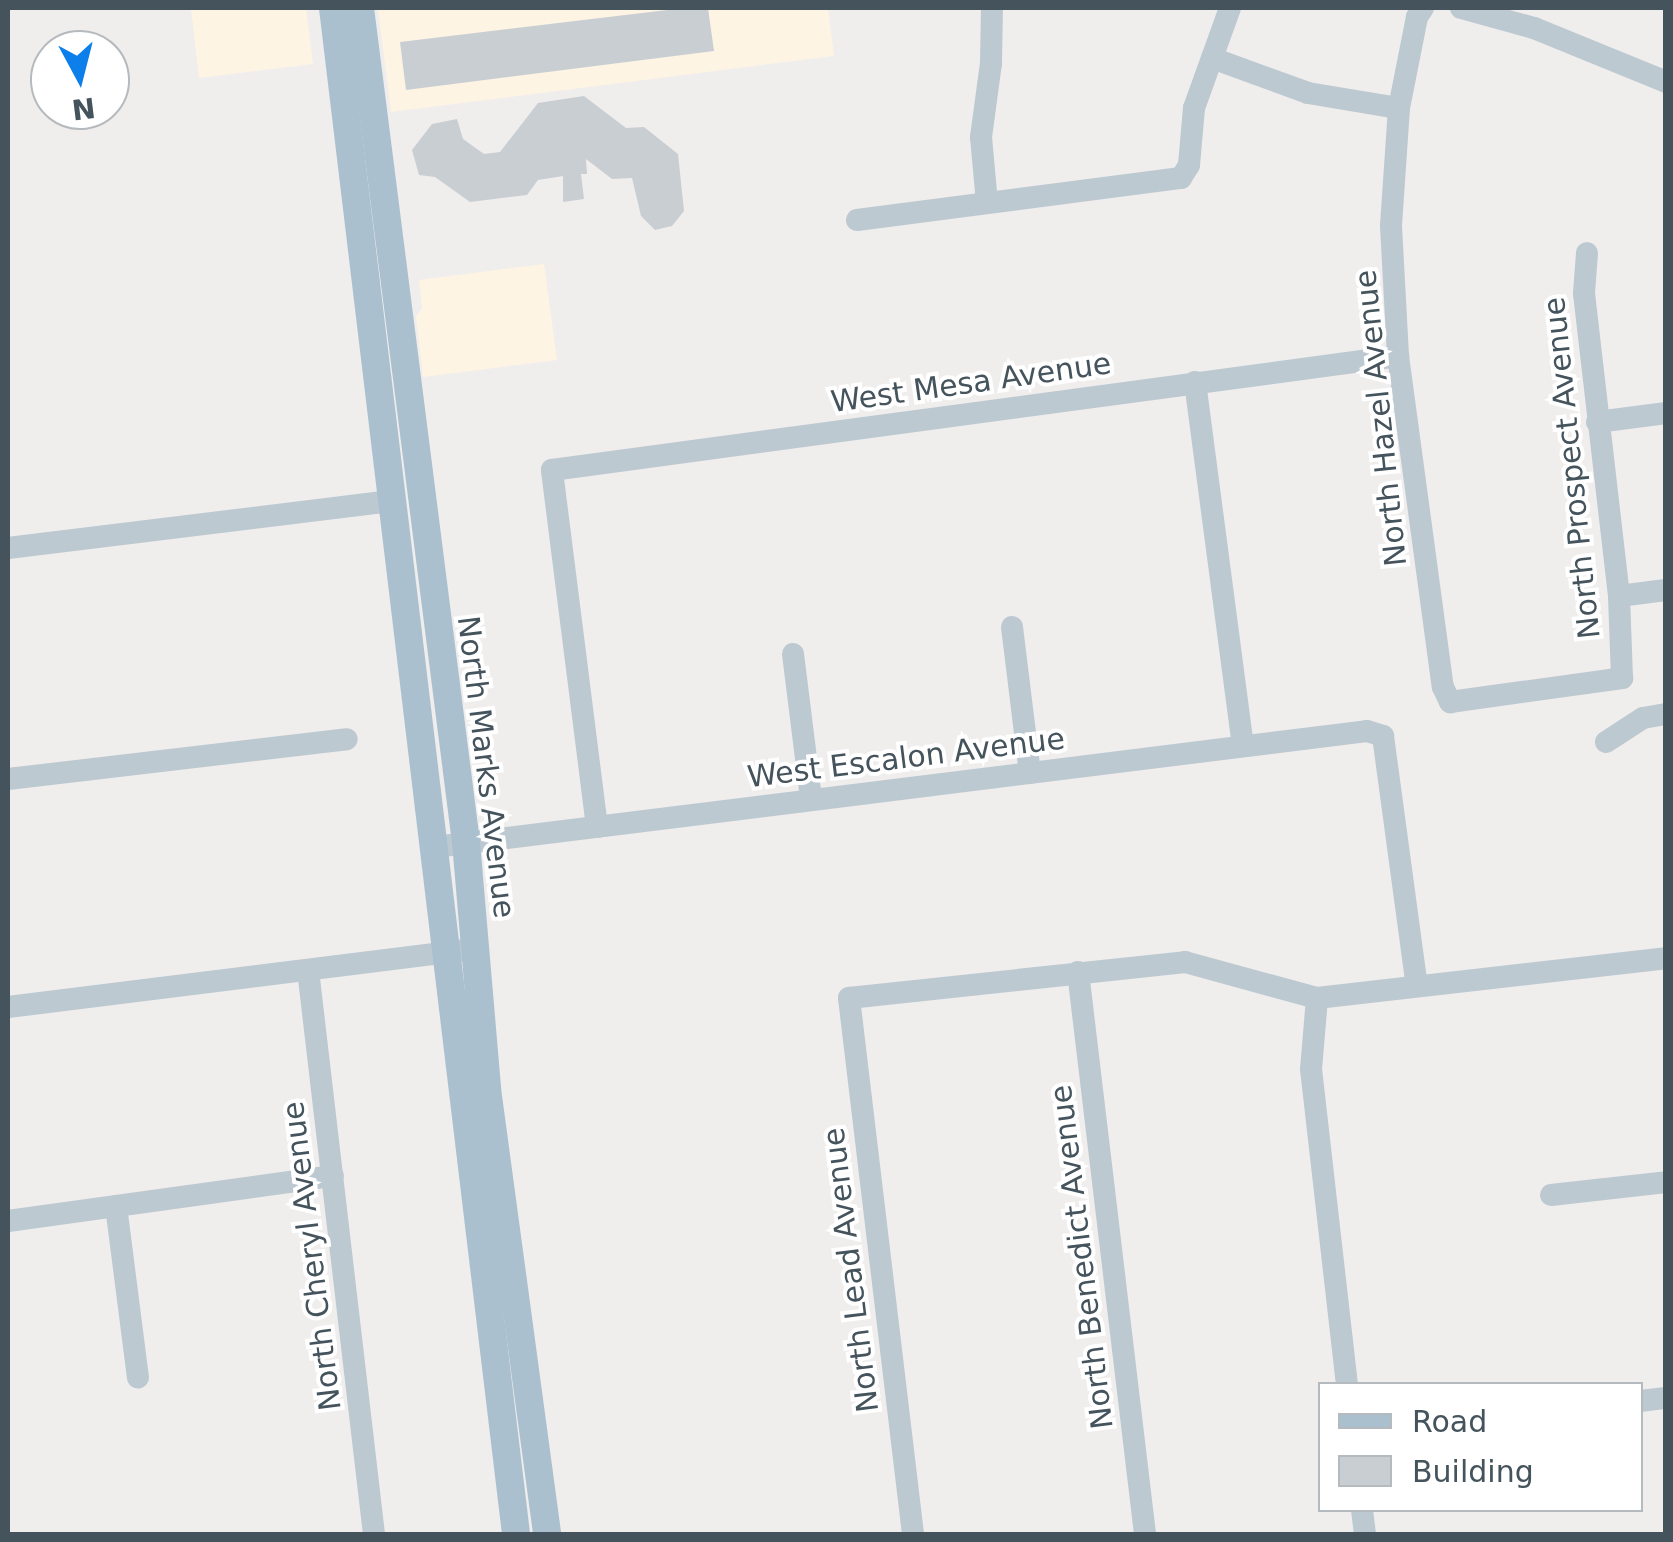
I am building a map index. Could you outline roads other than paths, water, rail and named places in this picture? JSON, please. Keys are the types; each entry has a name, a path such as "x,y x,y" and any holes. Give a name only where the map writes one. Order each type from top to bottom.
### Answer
{"main road":[{"name":"North Marks Avenue","path":"332,8 516,1534"},
{"name":"North Marks Avenue","path":"360,8 440,662 466,842 488,1089 547,1534"},
{"path":"350,151 362,168 381,277 398,300"},
{"path":"390,502 406,515 425,634 429,651 440,662"}],"street":[{"path":"986,202 980,138 991,63 992,8"},
{"path":"857,220 1172,181 1187,173 1194,108 1230,8"},
{"name":"North Hazel Avenue","path":"1423,8 1417,17 1399,108 1391,226 1398,356 1443,687 1450,702 1622,678"},
{"path":"1460,8 1534,28 1666,82"},
{"path":"1212,58 1308,93 1399,108"},
{"name":"North Prospect Avenue","path":"1587,253 1584,293 1619,596 1622,678"},
{"name":"West Mesa Avenue","path":"597,826 552,470 1398,356"},
{"path":"1195,382 1243,746"},
{"path":"1597,422 1666,413"},
{"path":"8,548 390,502"},
{"path":"1619,596 1666,590"},
{"path":"1012,628 1030,773"},
{"path":"794,654 812,799"},
{"path":"1606,742 1643,718 1666,714"},
{"name":"West Escalon Avenue","path":"435,848 1354,731 1383,736 1418,986"},
{"path":"8,779 347,738"},
{"path":"8,1007 476,949"},
{"path":"1078,972 1184,962 1317,998 1666,958"},
{"name":"North Cheryl Avenue","path":"308,970 374,1534"},
{"name":"North Lead Avenue","path":"913,1534 850,998 1078,972"},
{"name":"North Benedict Avenue","path":"1078,972 1145,1534"},
{"path":"1317,998 1311,1068 1347,1382"},
{"path":"8,1221 332,1176"},
{"path":"1551,1195 1666,1182"},
{"path":"116,1206 138,1378"}]}
